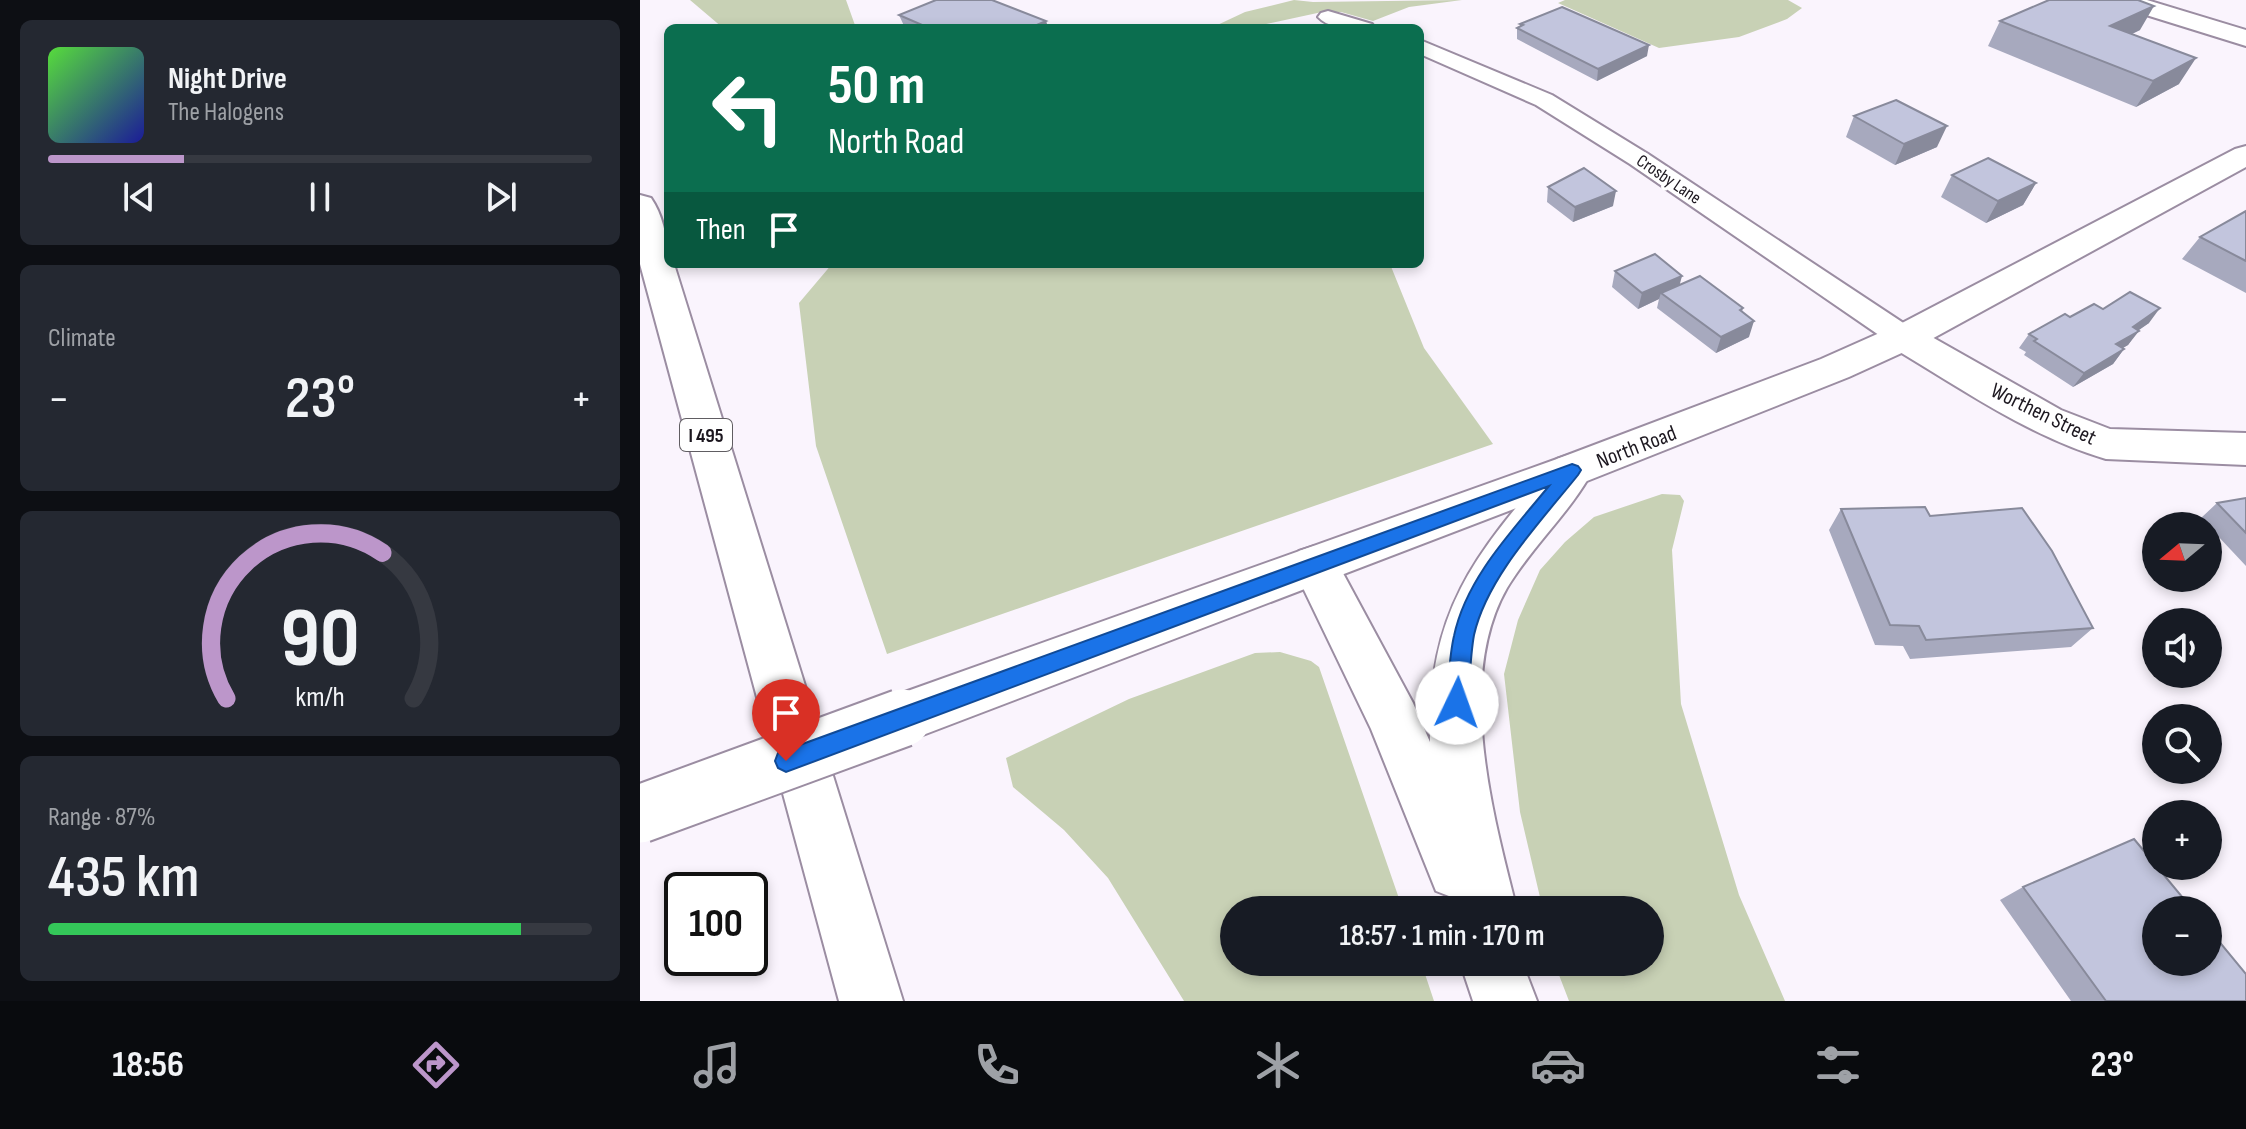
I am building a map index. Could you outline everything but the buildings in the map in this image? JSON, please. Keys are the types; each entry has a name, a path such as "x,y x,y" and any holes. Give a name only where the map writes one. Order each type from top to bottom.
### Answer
{"main road":[{"path":"2122,0 2246,38"},
{"name":"North Road","path":"640,814 1731,410 1903,337 2246,155"},
{"name":"I 495","path":"640,205 871,1001"},
{"name":"Worthen Street","path":"1903,337 2047,420 2106,444 2246,449"},
{"path":"1484,896 1466,823 1460,768 1457,703 1461,651 1474,607 1493,572 1572,470"},
{"path":"1315,565 1394,720 1466,896"},
{"path":"1497,976 1508,1001"},
{"path":"1503,976 1508,1001"}],"street":[{"path":"1328,17 1352,24"},
{"name":"Crosby Lane","path":"1424,48 1544,100 1639,159 1903,337"}],"green space":[{"path":"690,0 846,0 855,24 718,24"},
{"path":"1294,0 1462,0 1409,7 1373,21 1341,12 1322,12 1266,24 1220,24 1245,12"},
{"path":"1565,0 1788,0 1802,8 1787,19 1739,37 1659,48 1558,3"},
{"path":"829,268 1392,268 1424,348 1493,444 887,654 816,446 799,303"},
{"path":"1662,494 1680,495 1684,501 1672,550 1681,704 1739,895 1785,1001 1569,1001 1559,976 1664,976 1664,896 1540,896 1520,812 1504,674 1518,620 1540,570 1565,542 1594,517"},
{"path":"1280,652 1311,661 1319,667 1398,896 1220,896 1220,976 1426,976 1434,1001 1184,1001 1108,878 1064,830 1013,787 1006,758 1129,699 1255,653"}],"route":[{"path":"786,761 1572,470 1516,540 1482,589 1464,634 1457,703"}]}
